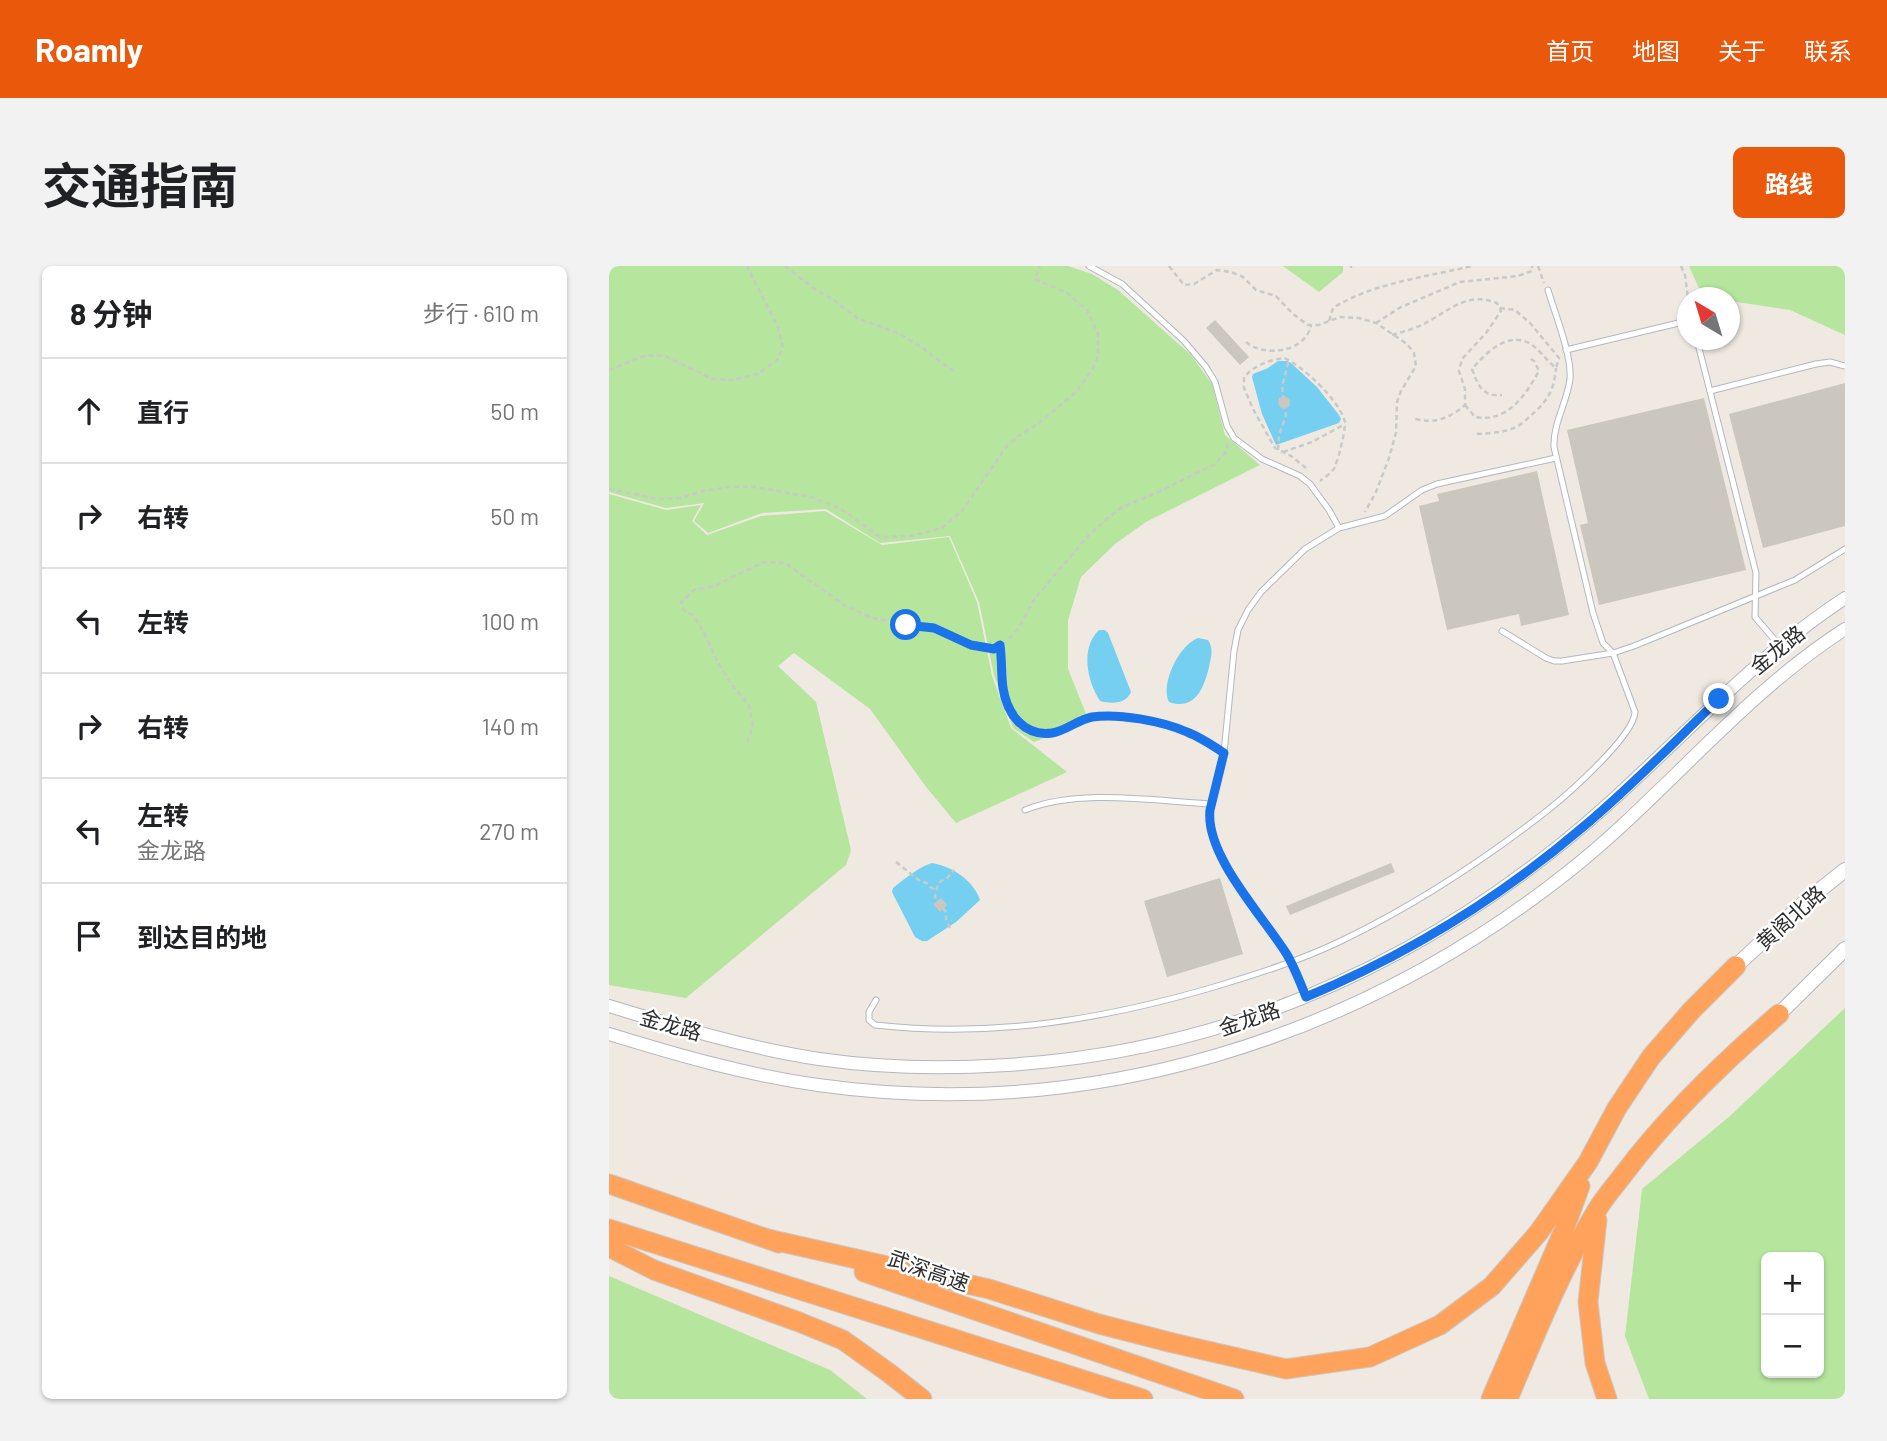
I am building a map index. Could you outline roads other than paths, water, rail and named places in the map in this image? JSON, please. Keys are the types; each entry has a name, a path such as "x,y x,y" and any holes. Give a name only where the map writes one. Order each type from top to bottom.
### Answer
{"highway":[{"path":"768,1239 989,1289 1098,1324 1286,1369 1370,1357 1440,1325 1492,1286 1539,1232 1588,1162 1617,1108 1651,1057 1691,1011 1736,966"},
{"path":"1508,1399 1555,1288 1598,1208 1638,1155 1682,1105 1729,1058 1779,1014"},
{"path":"1491,1399 1564,1230 1588,1162"},
{"name":"武深高速","path":"609,1184 1234,1399"},
{"path":"1598,1208 1588,1302 1595,1363 1607,1399"},
{"path":"609,1229 1143,1399"},
{"path":"609,1247 654,1270 843,1340 922,1399"}],"main road":[{"name":"黄阁北路","path":"1736,966 1806,901 1845,870"},
{"path":"1779,1014 1845,949"}],"street":[{"name":"金龙路","path":"609,1006 782,1053 862,1063 940,1067 1057,1061 1136,1049 1218,1029 1258,1016 1336,985 1411,947 1482,904 1612,802 1719,699 1780,646 1845,598"},
{"name":"金龙路","path":"609,1034 707,1062 778,1078 861,1090 927,1093 1021,1091 1100,1082 1184,1065 1257,1043 1308,1025 1385,990 1514,912 1598,848 1753,702 1803,659 1845,629"}],"lane":[{"path":"1089,266 1136,295 1196,354 1215,382 1234,438 1256,455 1300,476 1312,486 1339,528"},
{"path":"876,1000 868,1016 875,1025 956,1031 1037,1026 1090,1018 1240,979 1341,941 1438,888 1526,827 1584,779 1618,741 1635,717 1635,712 1613,653 1603,643 1593,613 1556,458 1553,434 1566,399 1570,375 1566,351 1548,290"},
{"path":"1566,351 1677,324"},
{"path":"1700,350 1756,573 1755,617 1780,646"},
{"path":"1710,391 1816,364 1830,362 1845,366"},
{"path":"1306,997 1291,961 1232,876 1210,827 1209,818 1224,753 1234,650 1242,620 1261,592 1290,562 1305,549 1339,528 1385,516 1415,494 1437,484 1556,458"},
{"path":"1502,631 1554,661 1613,653 1795,580 1845,548"},
{"path":"1025,810 1055,801 1090,797 1212,804"}],"water":[{"path":"1278,361 1291,363 1317,387 1339,415 1339,423 1276,445 1262,414 1252,377"},
{"path":"1099,630 1108,633 1131,692 1126,699 1118,702 1100,701 1089,674 1089,646"},
{"path":"1198,638 1208,640 1211,650 1209,667 1201,690 1186,703 1169,702 1167,685 1173,666 1184,648"},
{"path":"932,863 947,867 961,876 973,887 980,900 956,922 927,941 922,941 915,937 892,892 893,888 912,874"}]}
